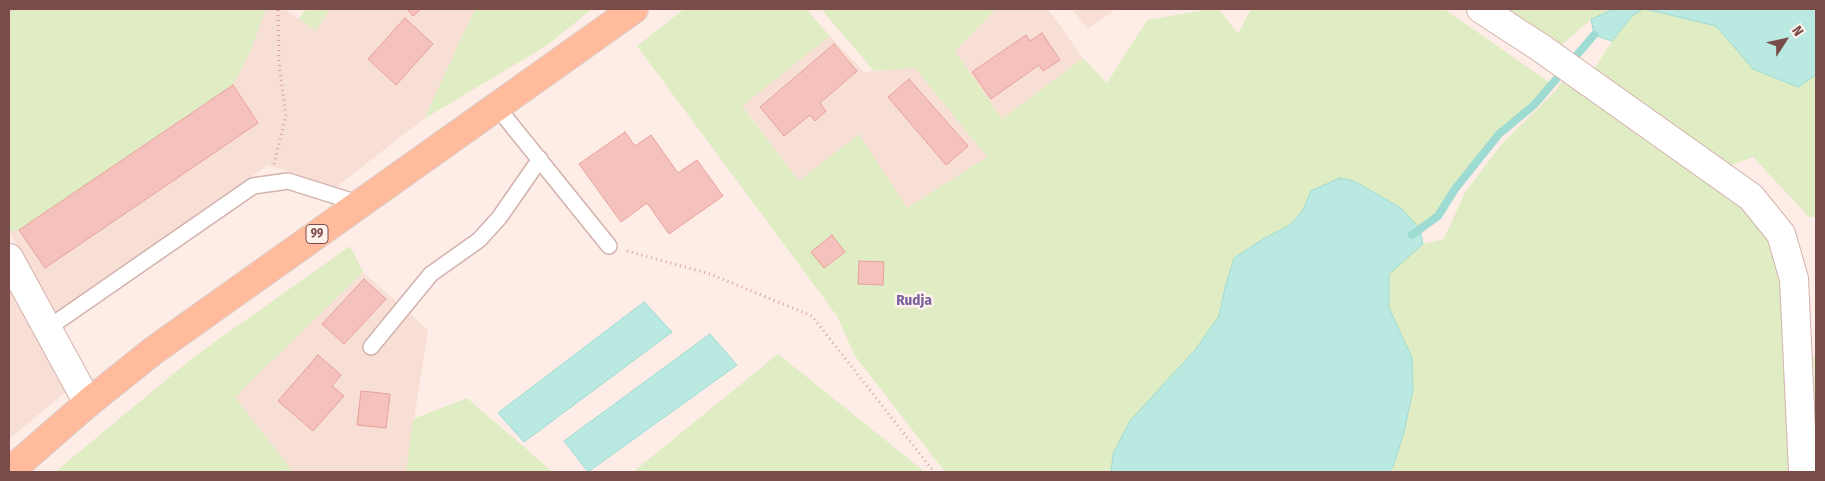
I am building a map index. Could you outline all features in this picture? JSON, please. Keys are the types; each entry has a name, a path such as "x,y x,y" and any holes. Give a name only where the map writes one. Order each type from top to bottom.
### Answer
{"main road":[{"name":"99","path":"9,472 88,402 153,352 634,9"}],"street":[{"path":"1481,9 1570,68 1751,197 1781,234 1795,286 1803,472"},
{"path":"9,258 88,402"}],"lane":[{"path":"497,107 609,246"},
{"path":"371,347 431,274 479,240 499,218 540,160"},
{"path":"48,328 253,186 288,181 361,204"}],"path":[{"path":"269,184 286,116 280,63 278,9"},
{"path":"609,246 710,274 812,316 934,472"}],"shaded area":[{"path":"266,9 284,9 316,31 330,9 475,9 424,119 336,187 268,165 55,316 9,231 19,230 233,85 251,49"},
{"path":"996,9 1048,9 1083,58 1002,119 955,51"},
{"path":"1072,9 1116,9 1088,29"},
{"path":"830,36 864,72 915,68 987,157 907,208 859,135 799,181 742,105"},
{"path":"363,272 428,330 406,472 293,472 235,397"},
{"path":"9,276 73,386 9,439"}],"green space":[{"path":"9,9 266,9 251,49 233,85 19,230 9,231"},
{"path":"306,9 330,9 316,31 299,19"},
{"path":"475,9 592,9 546,46 424,119"},
{"path":"684,9 806,9 830,36 742,106 799,181 859,134 907,208 987,157 915,68 874,71 821,9 996,9 955,51 1002,119 1083,58 1107,83 1147,20 1209,9 1219,9 1238,34 1251,9 1444,9 1552,84 1534,105 1499,134 1455,189 1438,216 1420,229 1401,208 1354,181 1312,191 1303,210 1290,225 1234,258 1219,316 1195,350 1168,380 1113,454 1111,472 945,472 855,356 837,316 637,46"},
{"path":"1484,9 1615,9 1591,19 1555,51"},
{"path":"1643,9 1716,26 1753,69 1798,87 1816,75 1816,216 1810,218 1753,157 1724,168 1593,71 1612,41 1632,16"},
{"path":"1569,73 1745,207 1772,242 1787,286 1795,472 1389,472 1393,467 1404,432 1413,390 1412,358 1389,308 1389,274 1423,244 1444,239 1464,194 1501,145 1556,90"},
{"path":"350,246 363,272 235,397 293,472 55,472 195,356"},
{"path":"778,354 925,472 633,472"},
{"path":"1813,355 1816,357 1816,470"},
{"path":"467,398 553,472 406,472 413,419"}],"water":[{"path":"1615,9 1643,9 1632,16 1612,41 1594,35 1591,19"},
{"path":"1645,9 1816,9 1816,75 1798,87 1753,69 1716,26"},
{"path":"1340,178 1354,181 1401,208 1420,229 1423,244 1389,274 1389,308 1412,358 1413,390 1404,432 1393,467 1389,472 1111,472 1113,454 1130,421 1195,350 1219,316 1234,258 1290,225 1303,210 1311,191"},
{"path":"644,302 672,332 524,442 498,413"},
{"path":"710,334 737,365 588,472 564,441"}],"building":[{"path":"407,9 421,9 413,16"},
{"path":"405,18 433,44 396,85 368,59"},
{"path":"1042,33 1060,60 1043,71 1039,65 991,99 972,72 1026,35 1030,41"},
{"path":"834,44 857,71 820,103 826,111 815,121 810,115 784,136 760,107"},
{"path":"909,79 968,146 946,165 888,97"},
{"path":"233,85 258,123 45,268 19,230"},
{"path":"625,132 635,146 651,135 678,173 697,160 723,196 669,234 647,203 621,222 579,164"},
{"path":"832,235 845,252 824,268 811,252"},
{"path":"859,261 884,262 883,285 858,284"},
{"path":"364,279 386,299 344,344 322,324"},
{"path":"318,355 341,375 332,386 344,396 313,431 278,401"},
{"path":"361,391 390,394 386,428 357,425"}],"waterway":[{"path":"1412,235 1438,216 1455,189 1499,134 1534,105 1594,35"}],"district":[{"name":"Rudja","path":"914,301"}]}
